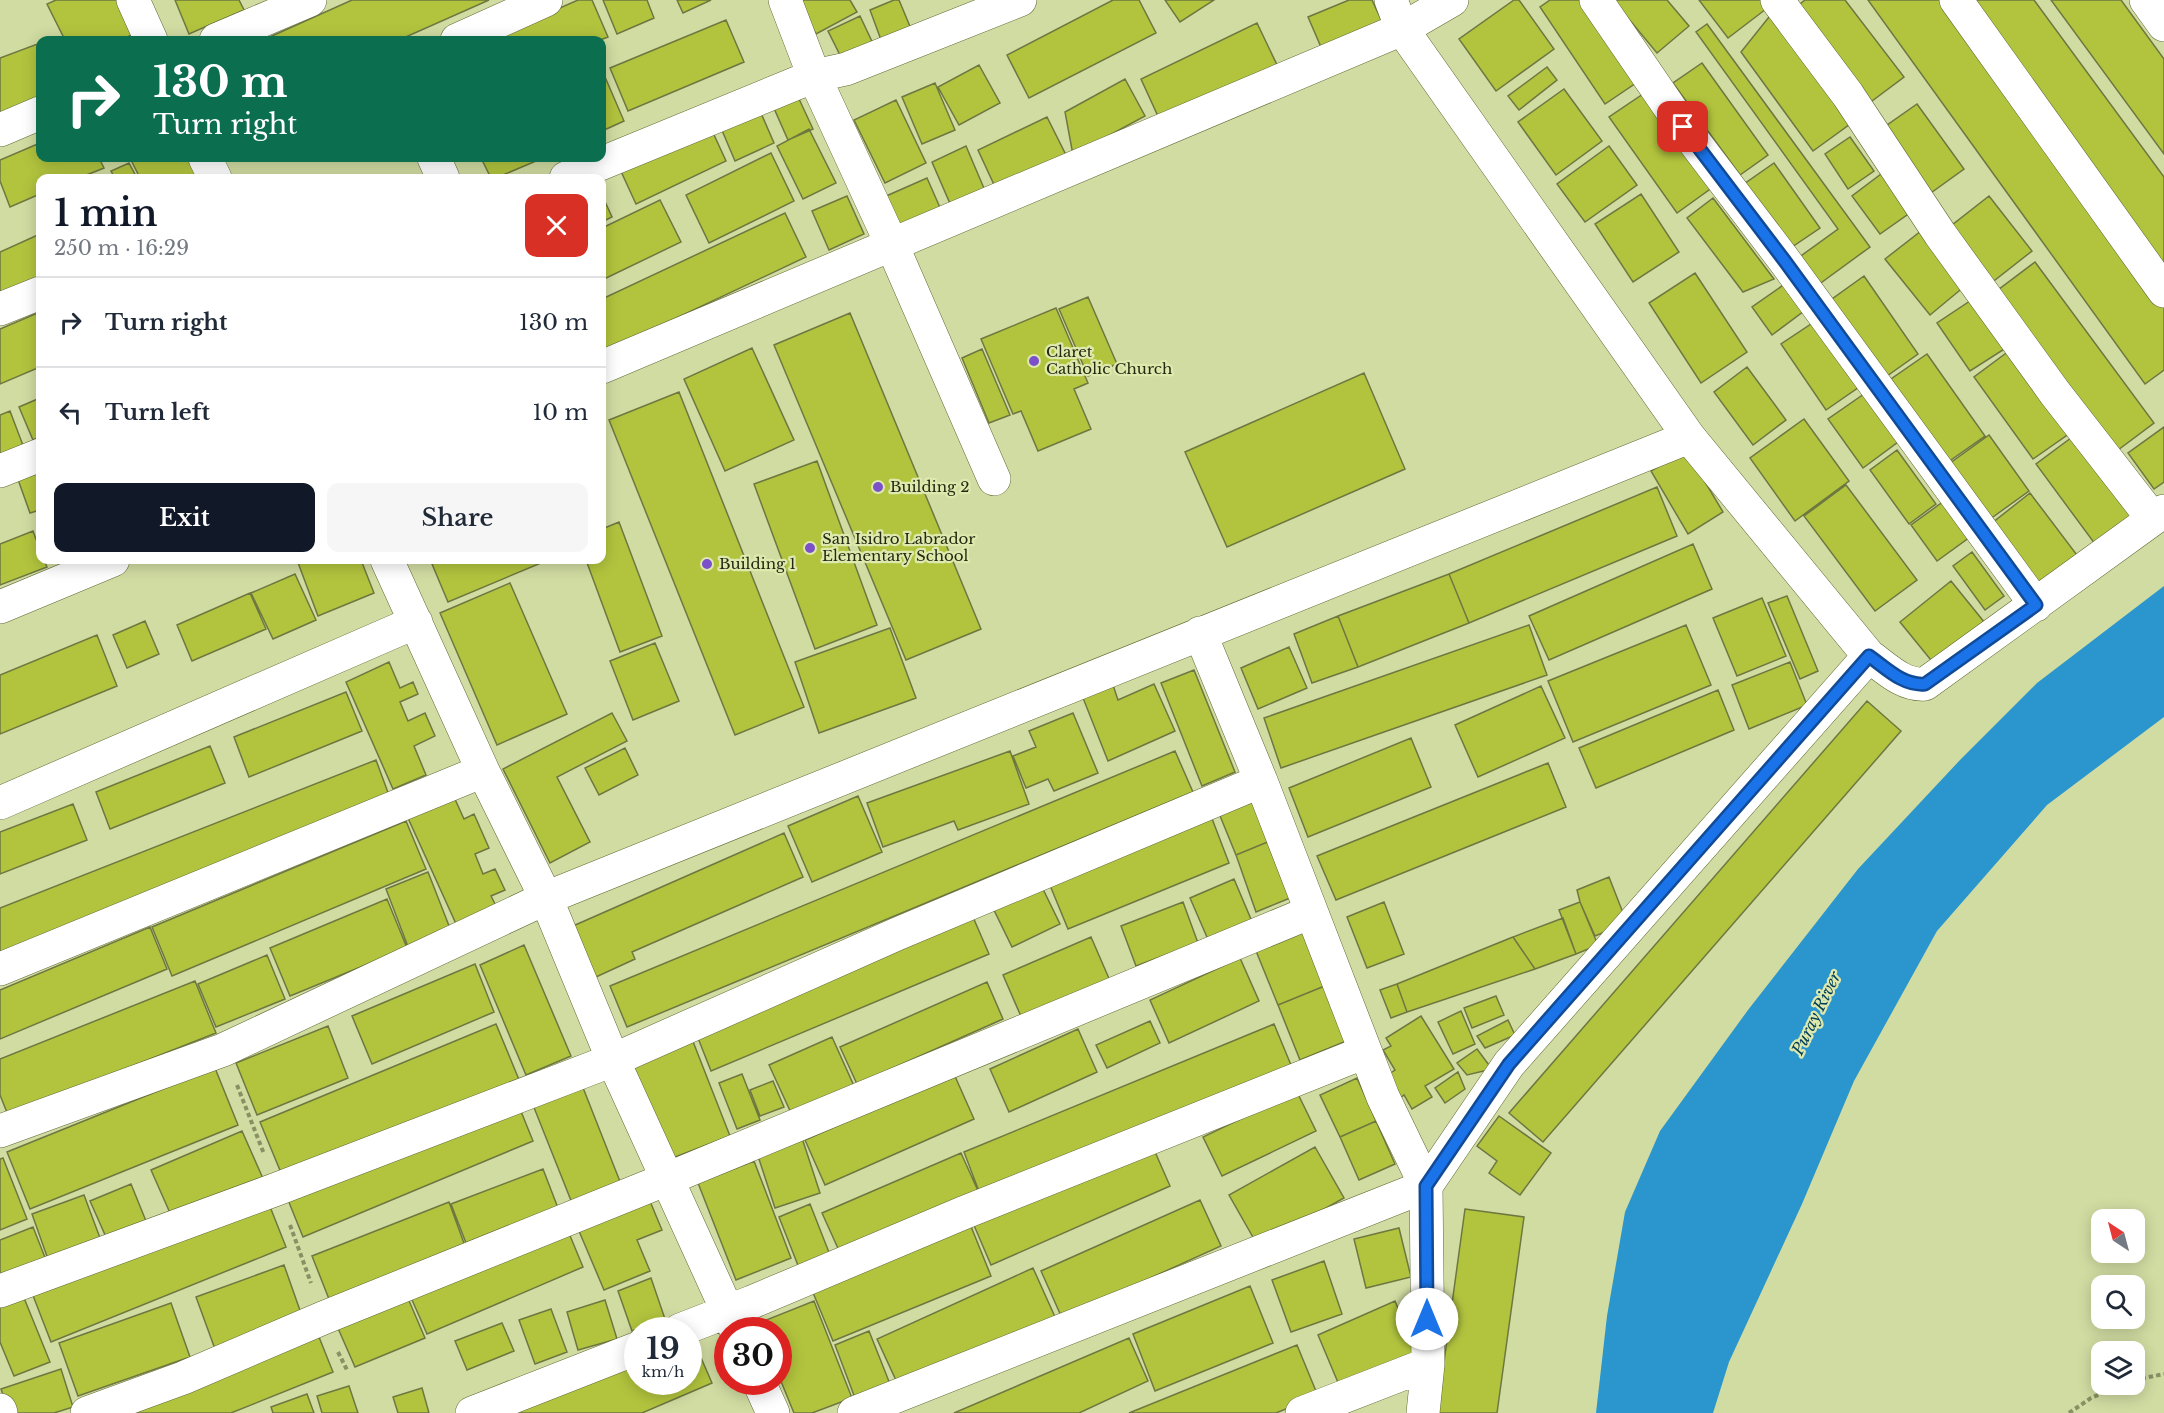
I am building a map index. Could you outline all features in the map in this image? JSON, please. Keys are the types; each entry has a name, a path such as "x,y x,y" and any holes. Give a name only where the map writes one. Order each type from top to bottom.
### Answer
{"street":[{"path":"133,0 149,36"},
{"path":"225,36 310,0"},
{"path":"466,36 546,0"},
{"path":"784,0 814,76 892,245 994,479"},
{"path":"606,162 814,76 846,69 1020,0"},
{"path":"606,365 892,245 1396,14 1452,0"},
{"path":"1596,0 1683,127 1784,260 2036,605"},
{"path":"1396,14 1689,437 1869,656 1905,681 1915,685 1925,684 2159,515 2055,393 1940,234 1848,95 1777,0"},
{"path":"1956,0 2164,291"},
{"path":"2146,0 2164,25"},
{"path":"0,130 36,115"},
{"path":"576,174 605,162"},
{"path":"0,309 36,295"},
{"path":"0,1131 224,1050 546,898 1689,437"},
{"path":"0,471 36,457"},
{"path":"0,607 103,564"},
{"path":"389,564 483,771 546,898 613,1060 730,1317"},
{"path":"0,803 416,622"},
{"path":"1200,633 1261,781 1383,1097 1426,1186 1428,1364 1423,1413"},
{"path":"854,1413 1426,1186 1509,1064 1869,656"},
{"path":"0,969 483,771"},
{"path":"0,1291 288,1185 613,1060 897,934 1261,781"},
{"path":"87,1413 183,1378 323,1318 667,1179 1311,912"},
{"path":"741,1317 963,1213 1365,1052"},
{"path":"472,1413 624,1353"},
{"path":"1302,1413 1428,1364"},
{"path":"765,1395 773,1413"}],"path":[{"path":"2145,1378 2164,1374"},
{"path":"2069,1413 2098,1395"}],"water":[{"name":"Puray River","path":"2164,586 2164,717 2047,805 1937,931 1854,1081 1802,1204 1729,1362 1713,1413 1596,1413 1607,1316 1625,1212 1660,1131 1748,1010 1858,869 1960,760 2037,683"}],"building":[{"path":"56,0 118,0 134,34 129,36 63,36 47,4"},
{"path":"175,0 239,0 244,10 189,34"},
{"path":"352,0 489,0 408,36 272,36"},
{"path":"578,0 592,0 608,37 606,36 496,36"},
{"path":"603,0 647,0 654,18 617,34"},
{"path":"677,0 711,0 683,13"},
{"path":"797,0 850,0 857,12 816,34"},
{"path":"899,0 914,36 884,48 870,10"},
{"path":"1113,0 1139,0 1156,33 1029,98 1007,55"},
{"path":"1165,0 1214,0 1180,22"},
{"path":"1349,0 1372,0 1385,28 1324,54 1308,17"},
{"path":"1514,0 1519,0 1554,49 1496,91 1459,39"},
{"path":"1550,0 1579,0 1636,83 1605,104 1540,7"},
{"path":"1613,0 1667,0 1689,26 1657,53"},
{"path":"1699,0 1765,0 1770,6 1728,38"},
{"path":"1805,0 1845,0 1904,77 1868,104 1795,8"},
{"path":"1868,0 1944,0 2164,304 2164,370 2145,384"},
{"path":"1972,0 2034,0 2164,177 2164,267"},
{"path":"2051,0 2121,0 2164,59 2164,154"},
{"path":"1777,7 1857,119 1813,151 1741,52"},
{"path":"860,16 876,50 845,65 828,31"},
{"path":"726,20 744,62 628,111 610,68"},
{"path":"1257,23 1279,69 1162,125 1141,79"},
{"path":"1707,24 1870,247 1818,285 1798,258 1838,229 1696,32"},
{"path":"36,44 36,100 0,114 0,58"},
{"path":"1702,63 1768,155 1740,175 1673,83"},
{"path":"979,65 1000,103 959,125 938,87"},
{"path":"1547,67 1557,80 1519,110 1508,96"},
{"path":"606,79 624,121 606,129"},
{"path":"1125,79 1145,116 1073,155 1065,112"},
{"path":"935,83 955,130 922,144 902,97"},
{"path":"793,86 813,129 788,140 769,97"},
{"path":"1564,89 1602,141 1556,175 1518,122"},
{"path":"1646,92 1713,187 1677,213 1609,117"},
{"path":"896,100 926,163 885,183 854,120"},
{"path":"757,104 774,143 735,161 718,121"},
{"path":"1917,104 1964,169 1928,195 1880,130"},
{"path":"1047,117 1066,155 996,189 978,150"},
{"path":"709,124 726,161 636,204 619,167"},
{"path":"809,129 836,183 803,199 777,146"},
{"path":"1850,137 1874,171 1848,189 1825,154"},
{"path":"36,145 36,162 101,162 104,168 89,174 36,174 36,196 10,207 0,181 0,160"},
{"path":"966,146 989,200 955,215 932,162"},
{"path":"1609,146 1637,185 1585,222 1557,184"},
{"path":"771,153 794,201 709,243 686,195"},
{"path":"132,162 192,162 198,174 138,174"},
{"path":"483,162 534,162 505,174 489,174"},
{"path":"129,163 135,174 113,174 111,171"},
{"path":"1774,163 1820,228 1789,249 1744,184"},
{"path":"1885,171 1914,210 1880,234 1852,196"},
{"path":"927,178 942,212 898,231 884,197"},
{"path":"1641,194 1679,252 1633,282 1595,224"},
{"path":"847,196 864,234 829,250 812,211"},
{"path":"1989,196 2032,251 1990,284 1947,229"},
{"path":"1713,198 1774,279 1743,292 1687,218"},
{"path":"660,200 681,242 606,278 606,226"},
{"path":"606,204 612,217 606,220"},
{"path":"785,213 806,257 606,351 606,297"},
{"path":"1921,231 1965,286 1930,315 1885,259"},
{"path":"36,236 36,279 0,295 0,252"},
{"path":"2035,262 2154,423 2114,453 1994,293"},
{"path":"1695,273 1747,352 1701,383 1649,303"},
{"path":"1864,276 1918,354 1887,376 1832,299"},
{"path":"1789,281 1808,308 1772,335 1752,307"},
{"path":"1088,297 1117,364 1088,376 1059,309"},
{"path":"1973,299 2006,348 1970,371 1937,323"},
{"name":"Claret Catholic Church","path":"1056,308 1088,383 1074,389 1091,429 1038,451 1021,411 1013,414 981,339"},
{"name":"Building 2","path":"850,313 981,629 906,660 774,345"},
{"path":"36,314 36,369 0,384 0,329"},
{"path":"1817,320 1862,385 1826,410 1781,344"},
{"path":"752,348 794,440 725,471 684,379"},
{"path":"2013,348 2073,431 2033,459 1974,377"},
{"path":"982,349 1010,415 989,423 962,358"},
{"path":"1927,354 1985,436 1948,462 1891,379"},
{"path":"1747,367 1786,420 1753,445 1714,392"},
{"path":"1364,373 1405,469 1227,547 1185,452"},
{"name":"Building 1","path":"679,392 804,707 735,735 609,420"},
{"path":"1864,394 1898,442 1863,468 1828,419"},
{"path":"36,400 36,439 33,440 19,407"},
{"path":"10,411 24,448 0,457 0,415"},
{"path":"1804,419 1849,481 1795,521 1750,458"},
{"path":"2164,427 2164,482 2154,489 2128,453"},
{"path":"2079,432 2138,512 2095,544 2036,464"},
{"path":"1989,435 2029,491 1986,522 1946,466"},
{"path":"1686,450 1723,512 1688,534 1651,471"},
{"path":"1897,450 1936,504 1909,524 1870,470"},
{"path":"817,461 877,625 815,649 754,484"},
{"path":"36,467 36,511 30,513 16,474"},
{"path":"1846,485 1917,580 1875,611 1804,516"},
{"path":"1657,487 1677,536 1469,623 1449,574"},
{"path":"2030,493 2083,563 2045,592 1992,523"},
{"path":"1944,501 1970,537 1937,561 1911,525"},
{"path":"619,522 662,636 620,652 587,564 606,564 606,527"},
{"path":"33,531 36,539 36,564 46,564 47,567 0,585 0,544"},
{"path":"1693,544 1712,589 1549,660 1529,616"},
{"path":"1972,552 2004,596 1985,610 1953,566"},
{"path":"298,564 363,564 374,593 318,616"},
{"path":"432,564 538,564 448,602"},
{"path":"295,574 316,620 273,639 251,593"},
{"path":"1449,574 1469,623 1358,667 1338,616"},
{"path":"1951,581 1989,628 1939,670 1900,622"},
{"path":"510,583 567,714 497,745 440,613"},
{"path":"250,593 266,629 192,661 177,625"},
{"path":"1787,596 1818,671 1800,679 1768,603"},
{"path":"1762,598 1786,656 1737,676 1713,618"},
{"path":"1338,616 1358,667 1312,683 1294,634"},
{"path":"145,621 159,654 127,668 113,635"},
{"path":"1529,625 1547,675 1281,768 1264,718"},
{"path":"1686,625 1711,685 1573,742 1548,681"},
{"path":"890,628 916,698 819,733 795,662"},
{"path":"97,635 117,686 0,734 0,675"},
{"path":"655,643 679,701 633,720 610,661"},
{"path":"1289,647 1307,688 1258,709 1241,668"},
{"path":"389,662 400,688 413,682 418,694 400,702 408,721 425,713 435,736 414,746 426,775 393,789 346,682"},
{"path":"1790,662 1807,705 1749,729 1732,685"},
{"path":"1194,670 1235,772 1202,786 1161,683"},
{"path":"1154,684 1175,731 1108,761 1083,698 1113,685 1118,700"},
{"path":"1541,686 1565,738 1478,777 1455,725"},
{"path":"1718,690 1734,730 1596,788 1579,748"},
{"path":"346,692 362,731 249,777 234,737"},
{"path":"1867,701 1901,731 1543,1142 1509,1113"},
{"path":"612,713 627,741 557,777 590,842 550,863 503,769"},
{"path":"1073,713 1098,773 1054,791 1048,779 1026,788 1013,756 1036,747 1029,731"},
{"path":"1411,738 1431,787 1308,837 1289,788"},
{"path":"210,746 225,783 110,829 96,792"},
{"path":"625,748 638,775 599,795 585,768"},
{"path":"1010,751 1029,804 958,830 954,821 883,847 867,803"},
{"path":"1175,751 1193,792 627,1027 610,986"},
{"path":"376,760 390,798 0,952 0,908"},
{"path":"1548,763 1566,807 1336,900 1317,856"},
{"path":"858,796 882,852 812,882 788,826"},
{"path":"1252,796 1270,841 1236,855 1218,811"},
{"path":"454,797 464,819 474,814 489,848 475,854 483,874 495,869 505,890 491,896 497,908 457,926 408,818"},
{"path":"73,804 87,840 0,874 0,832"},
{"path":"1211,816 1229,863 1068,929 1049,883"},
{"path":"406,821 426,869 172,976 152,927"},
{"path":"784,833 803,877 632,952 635,959 596,977 573,926"},
{"path":"1270,841 1290,898 1256,912 1236,855"},
{"path":"428,872 453,936 410,952 386,889"},
{"path":"1609,877 1627,923 1595,936 1577,890"},
{"path":"1234,879 1256,931 1213,951 1190,898"},
{"path":"1040,883 1060,924 1012,947 992,906"},
{"path":"387,899 407,948 290,996 270,948"},
{"path":"1183,902 1198,943 1136,966 1121,926"},
{"path":"1384,902 1404,954 1367,968 1347,917"},
{"path":"1580,902 1598,945 1576,954 1559,910"},
{"path":"973,917 989,954 711,1071 696,1033"},
{"path":"1563,918 1576,954 1535,969 1513,937"},
{"path":"150,927 167,969 0,1039 0,990"},
{"path":"1305,931 1327,985 1278,1005 1256,951"},
{"path":"1091,937 1111,983 1023,1021 1003,975"},
{"path":"1513,937 1535,969 1407,1012 1397,984"},
{"path":"524,945 571,1056 526,1075 480,965"},
{"path":"267,955 285,999 216,1027 198,984"},
{"path":"1240,958 1259,1001 1169,1043 1150,1000"},
{"path":"475,964 494,1012 372,1064 352,1016"},
{"path":"195,981 216,1033 8,1115 0,1095 0,1059"},
{"path":"987,982 1003,1019 857,1084 840,1047"},
{"path":"1397,984 1407,1012 1391,1018 1380,990"},
{"path":"1327,985 1349,1040 1300,1060 1278,1005"},
{"path":"1496,996 1504,1015 1472,1028 1464,1008"},
{"path":"1461,1011 1475,1044 1453,1054 1438,1022"},
{"path":"1421,1016 1454,1069 1425,1086 1432,1097 1412,1109 1404,1095 1399,1099 1386,1076 1395,1070 1383,1050 1391,1046 1386,1038"},
{"path":"1508,1020 1515,1035 1485,1048 1477,1036"},
{"path":"1150,1021 1160,1043 1107,1068 1096,1045"},
{"path":"496,1024 520,1082 284,1180 260,1122"},
{"path":"1274,1024 1291,1065 980,1194 964,1152"},
{"path":"328,1026 348,1078 257,1115 236,1063"},
{"path":"1078,1029 1097,1072 1009,1112 990,1069"},
{"path":"832,1037 854,1086 792,1115 769,1065"},
{"path":"692,1039 730,1136 670,1159 632,1062"},
{"path":"1477,1049 1492,1069 1467,1075 1457,1063"},
{"path":"215,1068 238,1125 30,1209 7,1152"},
{"path":"1458,1072 1465,1089 1445,1103 1435,1088"},
{"path":"742,1074 760,1120 737,1129 719,1083"},
{"path":"954,1074 974,1119 825,1185 805,1140"},
{"path":"578,1075 621,1184 572,1203 529,1095"},
{"path":"1357,1078 1376,1121 1340,1137 1320,1095"},
{"path":"773,1081 784,1107 760,1116 750,1090"},
{"path":"1297,1092 1316,1131 1222,1176 1203,1137"},
{"path":"516,1099 533,1141 303,1237 286,1195"},
{"path":"1499,1116 1551,1153 1520,1195 1489,1173 1497,1161 1477,1146"},
{"path":"1376,1121 1395,1164 1359,1180 1340,1137"},
{"path":"242,1131 265,1183 174,1222 151,1170"},
{"path":"802,1138 820,1193 775,1208 757,1153"},
{"path":"1152,1145 1170,1186 991,1265 973,1223"},
{"path":"1315,1147 1344,1198 1258,1246 1229,1195"},
{"path":"961,1153 979,1193 841,1255 822,1213"},
{"path":"3,1158 27,1219 0,1230 0,1159"},
{"path":"754,1161 791,1258 736,1280 698,1183"},
{"path":"543,1169 558,1208 466,1243 451,1204"},
{"path":"131,1184 146,1221 106,1237 90,1201"},
{"path":"647,1194 662,1230 637,1240 650,1271 604,1290 576,1224"},
{"path":"84,1195 103,1246 50,1265 32,1214"},
{"path":"267,1199 286,1247 51,1342 32,1293"},
{"path":"1200,1200 1221,1246 1062,1318 1041,1271"},
{"path":"449,1202 465,1246 329,1299 312,1256"},
{"path":"810,1204 832,1260 801,1273 779,1217"},
{"path":"1465,1209 1524,1217 1497,1413 1437,1413"},
{"path":"968,1219 991,1276 833,1341 809,1283"},
{"path":"566,1226 583,1267 427,1334 409,1293"},
{"path":"33,1227 46,1260 0,1278 0,1240"},
{"path":"1399,1228 1411,1277 1366,1288 1354,1239"},
{"path":"1324,1261 1342,1314 1291,1332 1272,1280"},
{"path":"284,1265 302,1316 215,1349 196,1297"},
{"path":"1033,1268 1056,1319 900,1389 877,1339"},
{"path":"651,1278 664,1317 627,1317 618,1291"},
{"path":"1250,1286 1273,1343 1155,1391 1133,1334"},
{"path":"22,1293 50,1362 14,1376 0,1342 0,1302"},
{"path":"407,1296 425,1338 355,1367 337,1326"},
{"path":"605,1300 617,1339 578,1350 567,1312"},
{"path":"814,1301 852,1398 812,1413 794,1413 787,1395 792,1395 792,1317 774,1317"},
{"path":"1395,1301 1419,1358 1342,1392 1318,1335"},
{"path":"171,1303 190,1357 78,1396 59,1343"},
{"path":"551,1309 567,1352 535,1364 519,1320"},
{"path":"502,1323 514,1351 467,1370 455,1341"},
{"path":"869,1331 890,1384 855,1398 835,1345"},
{"path":"319,1337 333,1372 231,1413 129,1413"},
{"path":"1129,1338 1148,1381 1079,1413 954,1413"},
{"path":"1297,1345 1318,1396 1276,1413 1129,1413"},
{"path":"702,1360 712,1383 702,1387"},
{"path":"624,1366 624,1395 684,1395 642,1413 515,1413"},
{"path":"61,1369 73,1407 54,1413 9,1413 1,1389"},
{"path":"349,1386 358,1413 322,1413 317,1396"},
{"path":"422,1388 429,1413 398,1413 393,1397"},
{"path":"307,1394 314,1413 273,1413 271,1407"}],"place":[{"name":"Claret Catholic Church","path":"1034,361"},
{"name":"Building 2","path":"878,487"},
{"name":"San Isidro Labrador Elementary School","path":"810,548"},
{"name":"Building 1","path":"707,564"}],"route":[{"path":"1427,1319 1426,1186 1509,1064 1869,656 1905,681 1915,685 1925,684 2036,605 1784,260 1683,127"}]}
